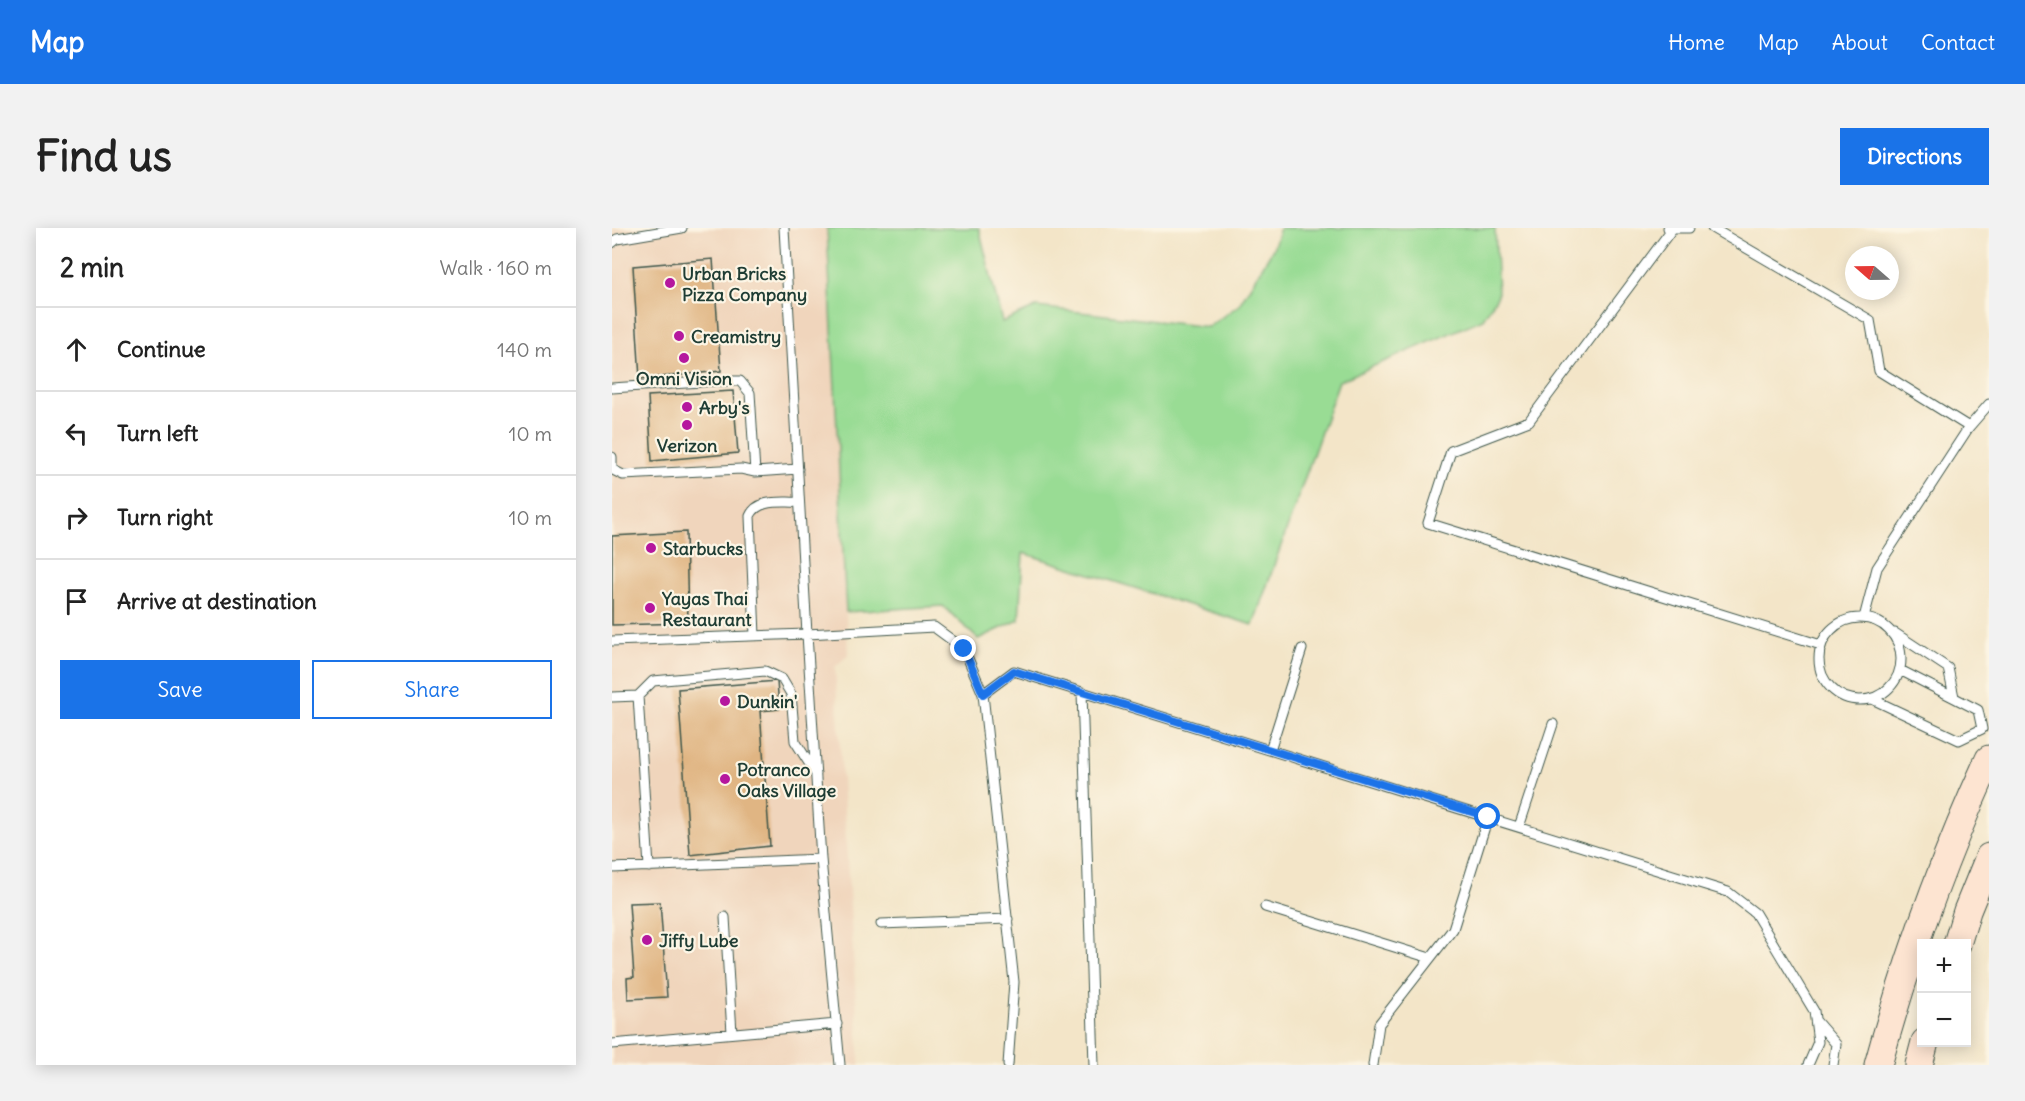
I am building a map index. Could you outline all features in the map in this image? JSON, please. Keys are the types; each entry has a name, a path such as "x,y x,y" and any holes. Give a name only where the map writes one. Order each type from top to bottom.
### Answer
{"street":[{"path":"1878,1065 1909,960 1938,876 1989,759"},
{"path":"1959,939 1967,911 1989,857"},
{"path":"1919,1065 1924,1047"}],"lane":[{"path":"612,243 617,239 682,228"},
{"path":"784,228 821,859 840,1065"},
{"path":"1689,228 1670,229 1529,421 1451,451 1428,523 1821,645"},
{"path":"1712,228 1870,320 1879,371 1969,427"},
{"path":"612,387 740,381 750,393 755,472"},
{"path":"1864,618 1877,568 1969,427 1989,404"},
{"path":"612,457 613,470 623,475 741,469 755,472 798,470"},
{"path":"755,636 750,516 753,509 760,504 800,502"},
{"path":"1890,630 1898,641 1901,655 1900,670 1894,683 1884,693 1872,699 1859,701 1847,699 1826,683 1820,671 1819,658 1821,645 1828,633 1850,619 1864,618 1878,621 1948,668 1954,697"},
{"path":"612,641 934,627 964,649 983,694 1008,919 1014,982 1008,1065"},
{"path":"1270,750 1302,649"},
{"path":"1872,699 1959,740 1986,728 1978,710 1900,670"},
{"path":"612,697 638,696 653,681 765,671 782,679 791,694 795,741 816,774"},
{"path":"983,694 1014,671 1728,892 1755,913 1814,1011 1818,1042 1808,1065"},
{"path":"1082,692 1094,1065"},
{"path":"638,696 649,867"},
{"path":"1519,827 1553,724"},
{"path":"1373,1065 1379,1024 1453,929 1488,817"},
{"path":"612,868 821,859"},
{"path":"1265,907 1430,958"},
{"path":"725,917 732,1033"},
{"path":"881,924 1008,919"},
{"path":"1815,1020 1836,1044 1833,1065"},
{"path":"612,1044 837,1024"}],"shaded area":[{"path":"612,228 827,228 848,655 835,667 860,1065 612,1065"}],"green space":[{"path":"827,228 979,228 1002,322 1036,307 1208,327 1239,305 1273,249 1280,228 1495,228 1498,295 1483,319 1339,381 1253,625 1023,553 1019,620 978,639 943,606 846,612"}],"building":[{"path":"713,259 721,371 640,379 633,266"},
{"path":"733,391 738,453 652,461 648,396"},
{"path":"686,532 688,623 612,625 612,536"},
{"name":"Potranco Oaks Village","path":"777,681 779,709 760,711 770,846 690,855 678,689"},
{"name":"Jiffy Lube","path":"660,902 667,997 628,999 627,978 634,977 629,903"}],"place":[{"name":"Urban Bricks Pizza Company","path":"670,283"},
{"name":"Creamistry","path":"679,336"},
{"name":"Omni Vision","path":"684,358"},
{"name":"Arby's","path":"687,407"},
{"name":"Verizon","path":"687,425"},
{"name":"Starbucks","path":"651,548"},
{"name":"Yayas Thai Restaurant","path":"650,608"},
{"name":"Dunkin'","path":"725,701"},
{"name":"Potranco Oaks Village","path":"725,779"},
{"name":"Jiffy Lube","path":"647,940"}],"route":[{"path":"964,649 983,694 1014,671 1488,817"}]}
